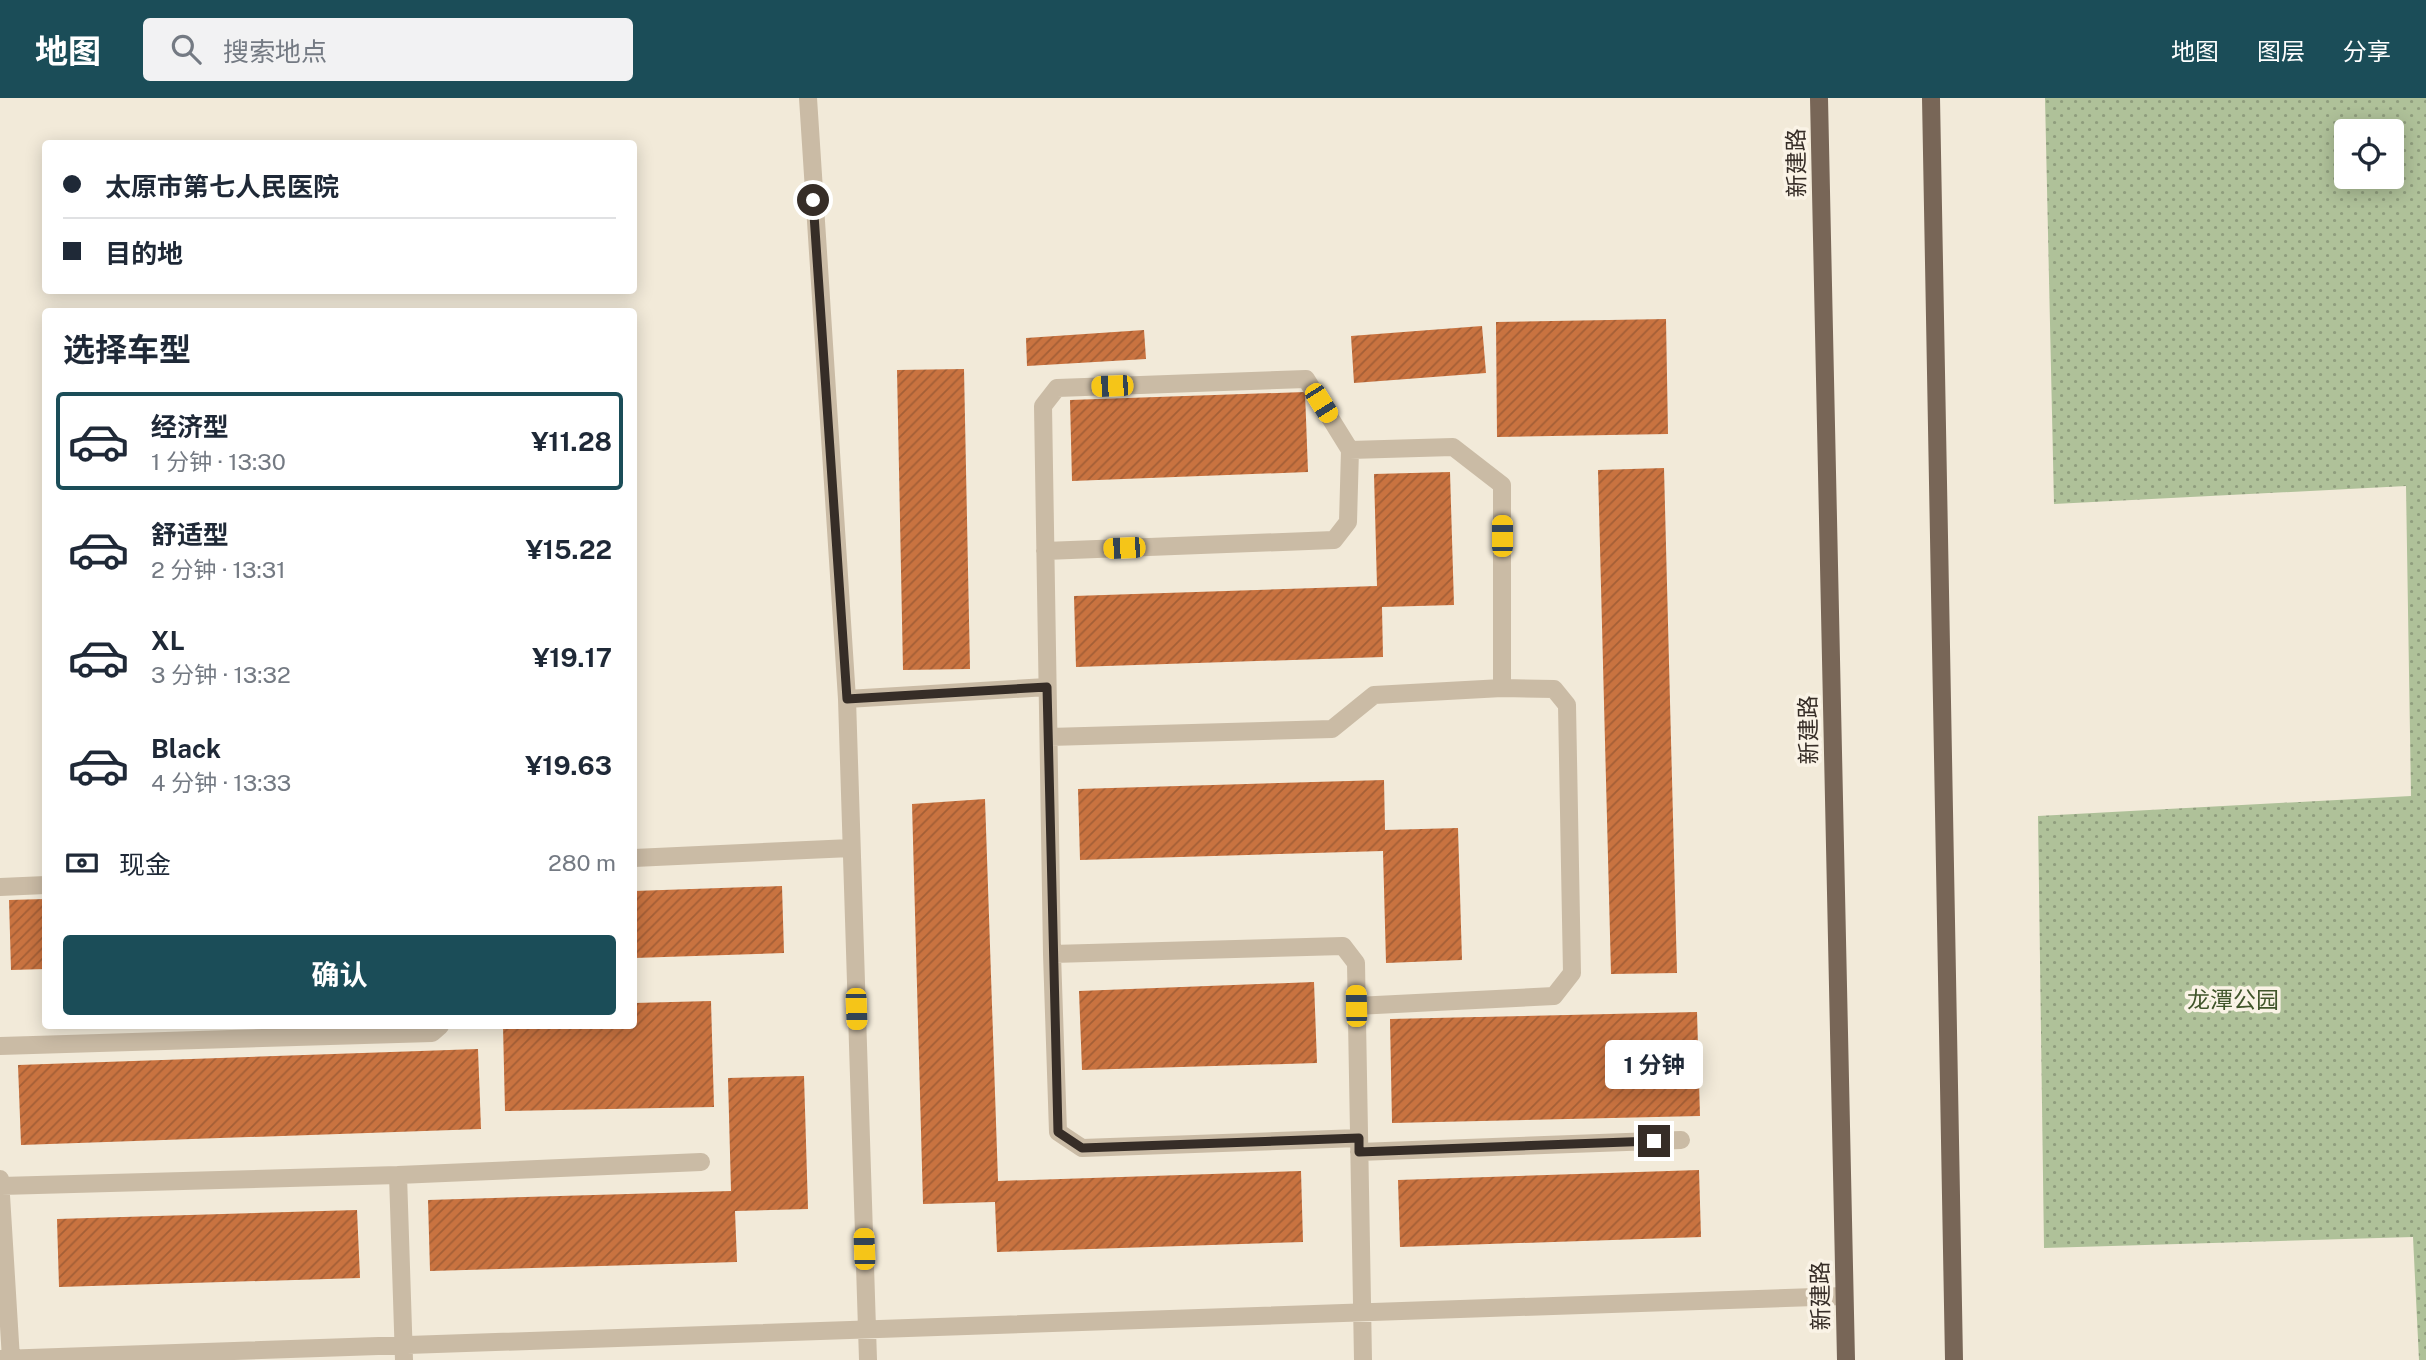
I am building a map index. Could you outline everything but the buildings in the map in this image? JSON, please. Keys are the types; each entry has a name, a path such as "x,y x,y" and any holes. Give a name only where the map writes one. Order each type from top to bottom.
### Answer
{"main road":[{"name":"新建路","path":"1819,98 1846,1360"},
{"path":"1931,98 1954,1360"}],"street":[{"path":"808,98 847,699 868,1360"},
{"path":"1045,551 1334,540 1348,522 1350,450 1306,379 1057,388 1043,406 1045,551 1047,687 1052,954 1058,1132 1082,1148 1681,1140"},
{"path":"1350,450 1453,447 1502,485 1502,688"},
{"path":"847,699 1047,687"},
{"path":"1049,737 1332,729 1374,695 1502,688 1554,689 1567,705 1572,973 1554,996 1356,1006"},
{"path":"637,858 851,848"},
{"path":"0,887 42,885"},
{"path":"1052,954 1343,946 1356,962 1363,1360"},
{"path":"0,1046 432,1033 437,1029"},
{"path":"1,1185 398,1175 701,1162"},
{"path":"398,1175 404,1353"},
{"path":"0,1179 17,1359 404,1353 867,1329 1362,1316 1844,1296"}],"green space":[{"name":"龙潭公园","path":"2045,98 2426,98 2426,1360 2419,1360 2413,1237 2044,1248 2038,816 2411,796 2406,486 2054,504"}],"route":[{"path":"813,200 847,699 1047,687 1058,1132 1082,1148 1359,1138 1359,1152 1654,1141"}]}
